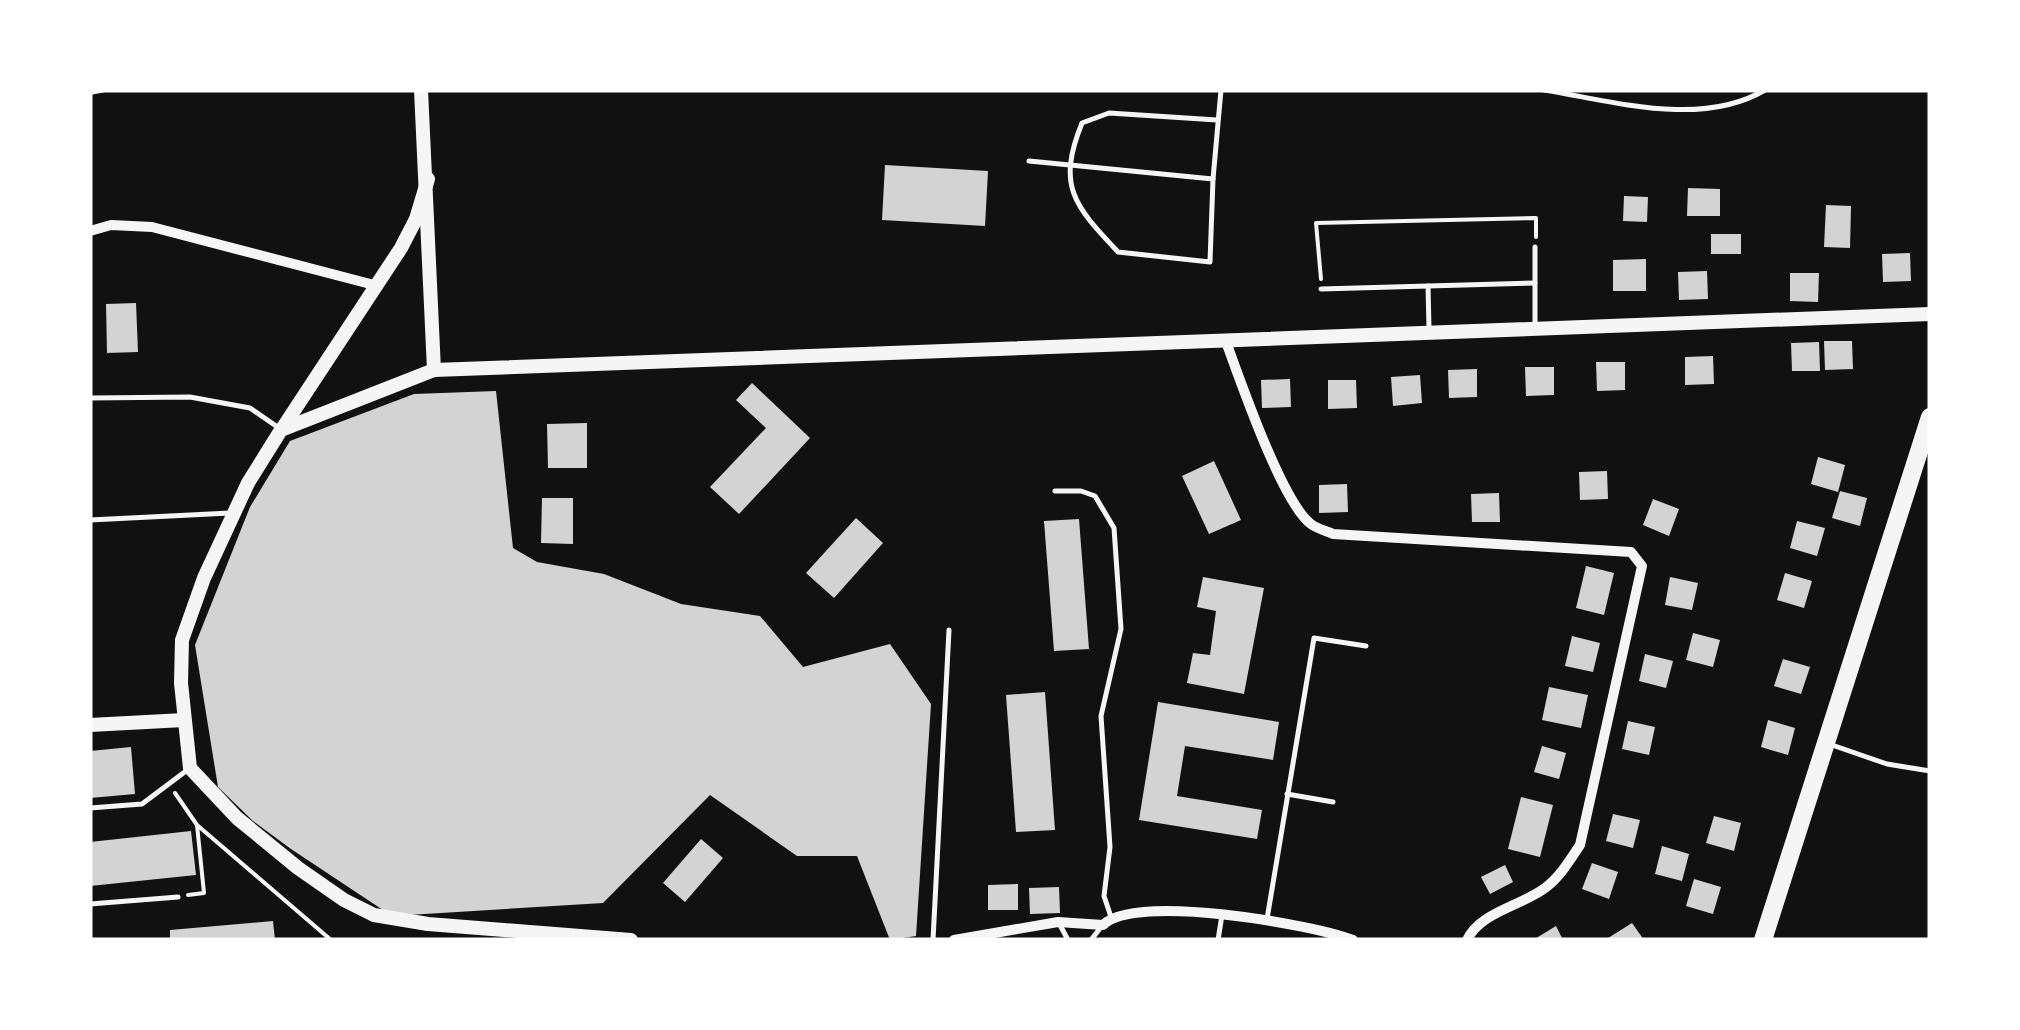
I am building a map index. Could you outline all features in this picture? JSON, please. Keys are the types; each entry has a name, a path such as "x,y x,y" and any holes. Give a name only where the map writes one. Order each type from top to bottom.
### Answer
{"main road":[{"path":"1762,940 1930,417"}],"street":[{"path":"421,90 434,370"},
{"path":"428,179 416,219 378,286 282,430 233,512 204,578 182,640 190,768 237,818 298,868 344,900 374,915 428,924 631,940"},
{"path":"90,231 111,225 152,227 378,286"},
{"path":"282,430 434,370 1930,314"},
{"path":"1225,339 1294,504 1311,524 1333,534 1631,552 1642,566 1580,845 1546,887 1473,927 1467,940"},
{"path":"90,725 184,720"},
{"path":"954,940 1058,922 1106,921 1139,910 1222,915 1349,939"}],"lane":[{"path":"1216,120 1109,113 1082,123 1070,150 1071,193 1118,252 1210,262 1212,179 1221,90"},
{"path":"1544,90 1678,110 1741,104 1765,90"},
{"path":"1029,162 1212,179"},
{"path":"1535,327 1536,246"},
{"path":"1321,288 1535,283"},
{"path":"1428,286 1429,331"},
{"path":"90,398 190,397 250,408 282,430"},
{"path":"1055,491 1081,491 1096,496 1114,528 1122,630 1102,716 1110,848 1104,896 1106,921 1091,940"},
{"path":"90,520 233,512"},
{"path":"933,940 949,630"},
{"path":"1267,922 1314,638 1366,646"},
{"path":"1825,743 1887,764 1930,771"},
{"path":"90,808 142,804 190,768"},
{"path":"1287,794 1333,802"},
{"path":"90,904 178,897"},
{"path":"1218,940 1222,915"},
{"path":"1058,922 1068,940"}],"path":[{"path":"90,93 105,90"},
{"path":"1321,288 1316,223 1536,218 1536,246"},
{"path":"169,784 197,824 331,940"},
{"path":"178,897 204,893 197,824"}],"building":[{"path":"885,165 988,171 985,226 882,220"},
{"path":"1688,188 1720,189 1720,216 1687,216"},
{"path":"1624,196 1648,197 1647,222 1623,221"},
{"path":"1826,205 1851,206 1850,248 1824,247"},
{"path":"1711,234 1741,234 1741,254 1711,254"},
{"path":"1910,253 1911,281 1883,282 1882,254"},
{"path":"1646,259 1646,291 1613,291 1613,260"},
{"path":"1707,271 1708,299 1679,300 1678,272"},
{"path":"1790,273 1819,273 1818,302 1790,301"},
{"path":"136,303 138,352 107,353 106,304"},
{"path":"1824,341 1852,341 1853,369 1825,370"},
{"path":"1819,342 1820,371 1792,371 1791,343"},
{"path":"1713,356 1714,384 1685,385 1685,357"},
{"path":"1596,362 1625,362 1625,390 1597,391"},
{"path":"1525,367 1554,367 1554,395 1526,396"},
{"path":"1477,369 1477,397 1449,398 1448,370"},
{"path":"1420,375 1422,403 1393,406 1391,377"},
{"path":"1290,379 1291,407 1262,408 1261,380"},
{"path":"1328,380 1356,380 1357,408 1328,409"},
{"path":"752,383 810,438 739,514 710,487 766,428 736,400"},
{"path":"496,391 513,548 537,562 604,574 681,604 760,616 803,667 890,644 931,704 916,936 890,940 857,856 797,856 710,795 603,903 392,916 253,821 218,787 195,645 250,507 290,441 414,394"},
{"path":"587,423 587,468 548,468 547,424"},
{"path":"1818,457 1845,465 1838,492 1811,484"},
{"path":"1214,461 1241,520 1209,534 1182,476"},
{"path":"1607,471 1608,499 1580,500 1579,472"},
{"path":"1347,484 1348,512 1319,513 1319,485"},
{"path":"1840,491 1867,498 1860,526 1832,518"},
{"path":"1499,493 1500,522 1472,522 1471,494"},
{"path":"542,498 573,498 573,544 541,543"},
{"path":"1653,499 1679,509 1669,536 1643,525"},
{"path":"856,518 883,543 834,598 806,573"},
{"path":"1079,519 1089,649 1054,651 1044,521"},
{"path":"1797,521 1825,528 1817,556 1790,548"},
{"path":"1586,566 1614,573 1604,615 1576,608"},
{"path":"1785,573 1812,581 1804,608 1777,600"},
{"path":"1203,577 1264,588 1244,694 1187,683 1193,653 1210,655 1216,611 1197,607"},
{"path":"1670,577 1698,583 1692,610 1665,605"},
{"path":"1693,633 1720,640 1713,667 1686,660"},
{"path":"1572,636 1600,643 1593,672 1565,666"},
{"path":"1645,654 1673,661 1666,688 1639,681"},
{"path":"1783,659 1810,667 1801,694 1774,686"},
{"path":"1549,687 1588,695 1581,728 1542,720"},
{"path":"1045,692 1055,830 1016,832 1006,695"},
{"path":"1158,702 1279,722 1273,760 1185,746 1177,796 1262,810 1257,839 1139,820"},
{"path":"1768,720 1795,728 1788,755 1761,747"},
{"path":"1628,721 1655,727 1649,755 1622,749"},
{"path":"1542,746 1566,753 1559,779 1534,772"},
{"path":"131,747 135,794 90,798 90,751"},
{"path":"1521,797 1553,805 1540,857 1508,849"},
{"path":"1613,814 1640,820 1633,848 1606,841"},
{"path":"1714,816 1741,823 1734,851 1706,843"},
{"path":"191,831 196,875 90,886 90,842"},
{"path":"701,839 723,858 685,902 663,883"},
{"path":"1662,846 1689,854 1682,881 1655,874"},
{"path":"1592,863 1618,872 1609,899 1582,889"},
{"path":"1505,865 1513,882 1490,894 1481,877"},
{"path":"1694,879 1721,887 1713,914 1686,906"},
{"path":"1018,884 1018,910 988,910 988,885"},
{"path":"1059,887 1060,913 1030,914 1029,888"},
{"path":"273,921 275,940 170,940 170,930"},
{"path":"1632,923 1644,940 1605,940"},
{"path":"1556,926 1563,940 1533,940"}]}
